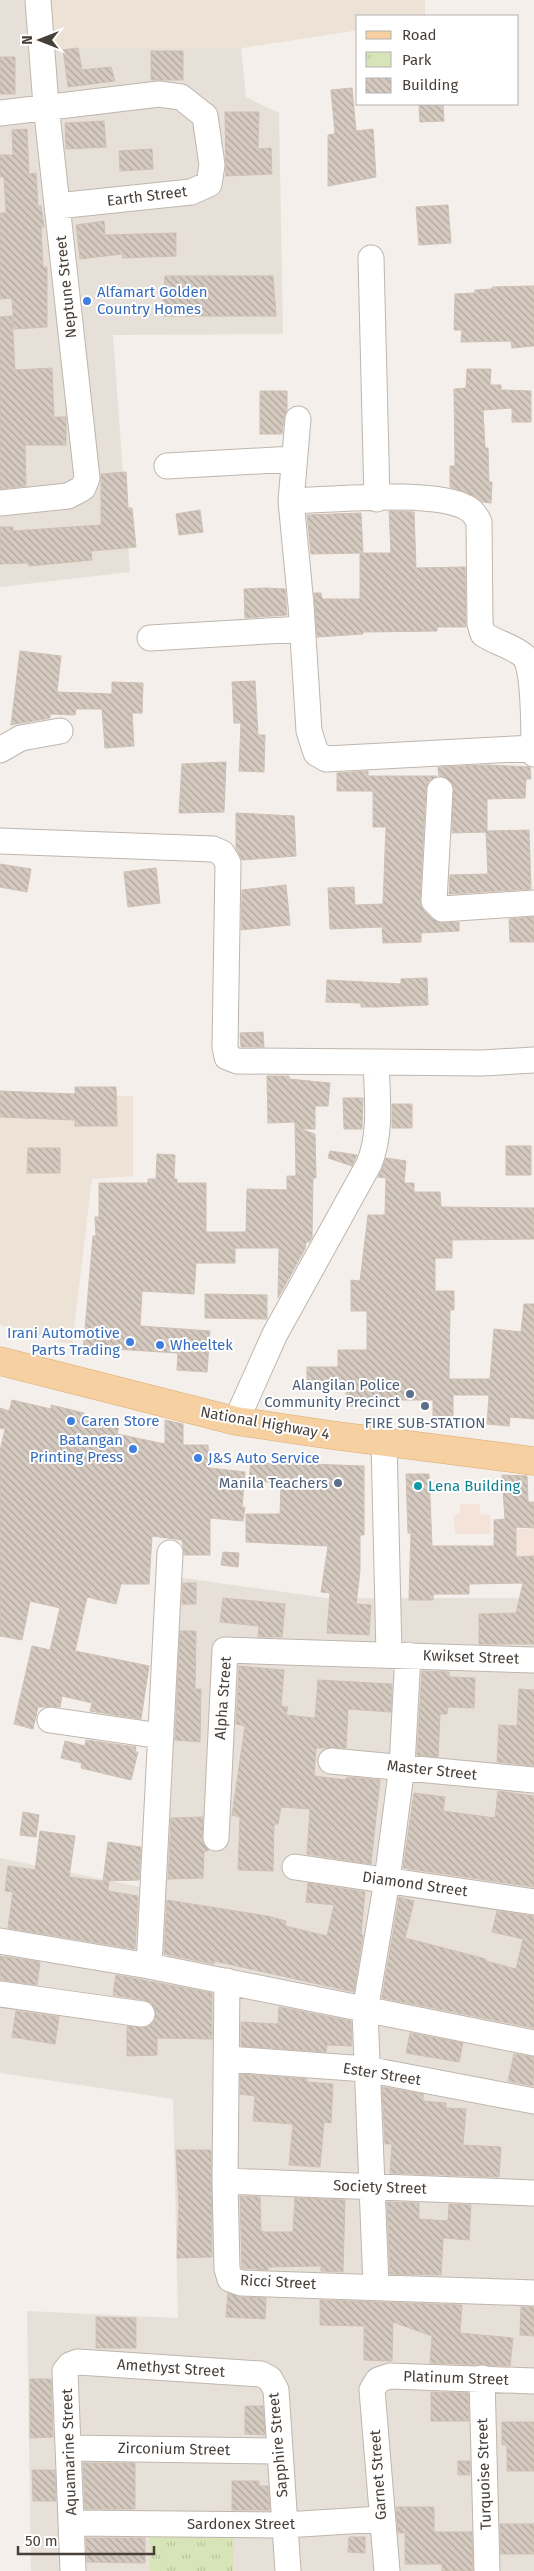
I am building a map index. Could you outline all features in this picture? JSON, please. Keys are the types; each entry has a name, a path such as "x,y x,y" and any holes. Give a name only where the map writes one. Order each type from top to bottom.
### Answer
{"main road":[{"name":"National Highway 4","path":"0,1361 236,1421 534,1461"}],"street":[{"name":"Neptune Street","path":"0,503 68,496 83,488 87,478 46,105 38,0"},
{"name":"Earth Street","path":"46,105 159,94 181,96 205,116 212,165 210,184 191,192 57,206"},
{"path":"0,113 46,105"},
{"path":"371,258 377,499"},
{"path":"298,420 290,501 310,737 316,753 326,759 534,748"},
{"path":"167,466 293,459"},
{"path":"290,501 435,498 466,507 474,514 479,522 480,624 483,634 522,654 528,660 532,676 534,754"},
{"path":"150,638 302,629"},
{"path":"0,750 21,738 60,731"},
{"path":"440,790 434,901 437,906 442,909 534,904"},
{"path":"0,841 213,849 222,852 228,863 225,1047 228,1057 237,1061 482,1063 534,1060"},
{"path":"236,1421 275,1334 375,1148 377,1131 376,1062"},
{"path":"376,2286 365,2011 387,1880 402,1766 398,1654 384,1442"},
{"path":"149,1966 170,1553"},
{"name":"Alpha Street","path":"216,1838 225,1650 398,1654"},
{"name":"Kwikset Street","path":"398,1654 534,1660"},
{"path":"50,1720 161,1736"},
{"name":"Master Street","path":"331,1760 534,1780"},
{"name":"Diamond Street","path":"295,1867 534,1902"},
{"path":"0,1941 149,1966 365,2011 534,2043"},
{"name":"Ricci Street","path":"227,1981 228,2059 225,2181 230,2279 241,2283 376,2286 534,2293"},
{"path":"0,1994 142,2014"},
{"name":"Ester Street","path":"228,2059 366,2069 534,2101"},
{"name":"Society Street","path":"225,2181 534,2193"},
{"name":"Amethyst Street","path":"70,2365 78,2362 260,2374 270,2379"},
{"name":"Aquamarine Street","path":"70,2365 65,2371 73,2571"},
{"name":"Platinum Street","path":"378,2380 390,2376 534,2381"},
{"name":"Turquoise Street","path":"482,2378 487,2571"},
{"name":"Sapphire Street","path":"270,2379 276,2390 288,2571"},
{"name":"Garnet Street","path":"378,2380 372,2390 386,2571"},
{"name":"Zirconium Street","path":"69,2448 279,2451"},
{"name":"Sardonex Street","path":"72,2523 284,2525 381,2520"}],"shaded area":[{"path":"0,0 425,0 425,15 356,15 356,30 241,48 246,97 279,113 283,334 113,335 130,572 0,587"},
{"path":"50,0 425,0 425,15 356,15 356,30 241,48 54,48"},
{"path":"0,1095 133,1096 133,1176 92,1179 72,1345 0,1325"},
{"path":"460,1504 480,1504 480,1514 490,1515 491,1534 455,1534 454,1515 460,1514"},
{"path":"516,1529 534,1529 534,1556 519,1557 516,1553"},
{"path":"177,1577 326,1598 534,1598 534,2571 31,2571 27,2311 178,2318 173,2099 0,2073 0,1858 160,1891"}],"green space":[{"path":"149,2523 234,2524 233,2571 150,2571"}],"building":[{"path":"78,48 82,70 111,67 115,81 68,87 63,50"},
{"path":"151,51 183,51 183,80 151,80"},
{"path":"0,57 15,57 15,94 0,94"},
{"path":"352,88 356,131 373,129 376,177 328,186 328,135 335,134 331,90"},
{"path":"419,105 443,105 444,121 420,122"},
{"path":"225,112 259,112 258,149 271,148 272,174 226,176"},
{"path":"104,121 106,147 66,149 65,123"},
{"path":"27,129 29,174 36,173 38,206 41,206 44,227 41,227 43,267 47,267 47,327 14,329 12,298 0,299 0,213 6,213 6,210 4,177 0,177 0,155 13,155 12,130"},
{"path":"152,149 153,169 120,171 119,151"},
{"path":"448,205 451,243 419,245 416,207"},
{"path":"104,221 105,235 176,233 176,256 123,258 122,254 80,259 76,225"},
{"path":"165,276 273,276 276,316 162,316"},
{"path":"534,286 534,346 512,348 511,341 461,342 462,330 454,330 455,294 475,293 475,290 492,289 492,287"},
{"path":"12,316 15,370 52,368 54,417 66,417 66,445 25,445 26,486 0,489 0,317"},
{"path":"467,369 491,369 490,385 501,385 501,390 531,391 531,422 512,422 512,408 483,410 485,448 488,448 489,482 492,482 491,503 483,502 472,495 450,487 450,466 455,466 454,389 466,388"},
{"path":"260,391 287,391 287,410 282,434 260,434"},
{"path":"126,472 128,508 132,508 136,547 91,551 92,560 29,566 28,563 0,564 0,527 13,527 13,531 101,525 101,474"},
{"path":"200,510 203,532 179,535 176,514"},
{"path":"389,511 414,512 416,568 465,567 466,627 437,627 437,631 363,632 363,634 317,637 314,593 321,593 322,599 360,599 360,553 311,554 307,515 361,513 363,553 391,553"},
{"path":"244,589 285,589 287,615 245,618"},
{"path":"20,651 61,656 57,692 112,694 112,682 143,683 142,713 132,713 134,746 105,748 102,709 76,709 75,715 50,714 50,718 11,725"},
{"path":"255,681 258,735 265,735 264,772 239,771 241,723 234,723 232,682"},
{"path":"226,762 224,812 179,813 182,764"},
{"path":"487,765 530,767 531,779 526,779 525,798 487,799 487,831 529,830 531,889 449,894 450,875 488,874 486,832 452,833 453,784 447,778 439,776 438,767"},
{"path":"368,771 368,776 437,776 428,782 426,789 420,901 424,911 432,919 443,923 459,922 459,931 421,933 421,942 383,943 382,927 330,929 328,888 354,887 355,905 383,904 386,827 373,827 373,791 337,791 337,773"},
{"path":"236,813 294,816 296,856 242,860 236,848"},
{"path":"0,864 31,869 27,892 0,887"},
{"path":"156,868 160,903 128,907 124,872"},
{"path":"286,885 290,925 241,930 242,890"},
{"path":"534,917 534,942 510,942 509,919"},
{"path":"427,978 428,1005 361,1007 361,1003 326,1002 327,980 401,984 401,979"},
{"path":"263,1032 264,1047 241,1047 240,1033"},
{"path":"267,1076 289,1076 289,1079 330,1083 328,1106 315,1106 315,1129 300,1129 315,1134 316,1178 313,1178 312,1238 309,1242 306,1242 305,1249 278,1298 279,1248 235,1248 235,1263 196,1263 194,1294 142,1291 140,1326 210,1331 207,1372 177,1370 178,1353 113,1349 113,1355 83,1352 93,1236 96,1236 95,1217 99,1217 99,1183 148,1183 148,1179 156,1179 157,1154 175,1155 174,1179 177,1179 177,1183 206,1183 206,1232 246,1232 247,1189 287,1190 287,1176 296,1176 295,1122 268,1123"},
{"path":"75,1087 116,1087 117,1126 75,1126 75,1120 0,1117 0,1091 75,1094"},
{"path":"343,1098 363,1098 362,1129 344,1129"},
{"path":"392,1104 412,1104 412,1128 392,1128"},
{"path":"506,1146 531,1146 531,1175 506,1175"},
{"path":"28,1148 60,1148 60,1173 27,1173"},
{"path":"330,1151 357,1155 352,1166 328,1158"},
{"path":"386,1158 406,1161 404,1183 414,1183 414,1192 440,1192 441,1207 534,1208 534,1239 452,1240 452,1258 435,1258 435,1291 454,1291 454,1310 450,1310 449,1379 490,1379 494,1329 521,1332 524,1304 534,1304 534,1419 510,1417 509,1426 487,1424 489,1395 453,1395 453,1416 433,1416 433,1400 393,1400 393,1407 346,1406 346,1384 307,1384 307,1367 338,1367 338,1350 367,1350 367,1311 351,1311 351,1280 360,1281 368,1215 385,1215 386,1178 378,1177"},
{"path":"205,1294 267,1295 267,1319 205,1318"},
{"path":"12,1400 51,1409 51,1405 84,1413 83,1417 119,1425 117,1434 165,1444 165,1420 183,1424 183,1445 208,1445 209,1468 245,1472 242,1507 245,1507 243,1521 210,1518 210,1555 184,1555 182,1540 152,1536 149,1584 121,1584 116,1604 87,1597 75,1651 149,1666 141,1719 90,1711 92,1703 62,1696 60,1707 38,1707 33,1729 14,1724 32,1646 50,1650 60,1608 30,1601 22,1640 0,1636 0,1451 5,1429 0,1428 0,1408 9,1411"},
{"path":"251,1462 283,1465 283,1463 364,1466 364,1535 360,1535 360,1571 356,1604 371,1605 369,1635 327,1633 330,1593 321,1592 328,1546 246,1542 246,1514 280,1514 281,1483 249,1480"},
{"path":"406,1474 429,1474 432,1546 494,1546 494,1520 505,1519 502,1475 527,1476 528,1502 534,1502 534,1528 516,1527 516,1557 534,1556 534,1644 479,1644 479,1614 516,1613 523,1583 469,1584 469,1594 433,1594 433,1600 409,1600 411,1533 408,1533"},
{"path":"223,1552 239,1553 238,1567 221,1565"},
{"path":"183,1583 196,1583 196,1604 182,1604"},
{"path":"223,1598 285,1604 282,1637 258,1637 259,1626 220,1622"},
{"path":"180,1631 196,1631 195,1689 201,1689 200,1742 175,1740"},
{"path":"239,1666 284,1670 281,1706 288,1707 286,1715 315,1718 318,1680 392,1684 391,1712 348,1709 346,1748 316,1748 314,1776 346,1780 347,1777 380,1780 371,1864 307,1854 310,1809 281,1807 278,1824 274,1824 273,1871 238,1870 240,1817 232,1815 245,1726 236,1724"},
{"path":"422,1671 449,1672 449,1677 475,1678 474,1708 448,1707 447,1714 440,1714 438,1757 417,1755"},
{"path":"519,1689 534,1690 534,1766 497,1762 499,1725 517,1726"},
{"path":"86,1740 136,1747 135,1752 138,1752 131,1780 81,1768 82,1763 61,1758 65,1741 85,1746"},
{"path":"498,1791 534,1796 534,1887 403,1868 414,1793 445,1797 443,1811 495,1818"},
{"path":"23,1812 39,1815 36,1837 20,1835"},
{"path":"203,1817 202,1838 204,1845 209,1850 204,1852 203,1878 168,1879 171,1818"},
{"path":"40,1831 75,1836 69,1877 109,1882 108,1891 138,1896 135,1949 8,1928 13,1892 5,1891 8,1866 35,1870"},
{"path":"108,1842 141,1847 139,1880 103,1881"},
{"path":"308,1883 365,1892 361,1934 363,1935 354,1992 214,1961 214,1964 164,1954 167,1900 267,1916 286,1921 285,1926 327,1936 334,1905 306,1902"},
{"path":"399,1897 414,1901 405,1938 486,1959 486,1961 516,1969 523,1939 492,1932 497,1911 534,1916 534,2028 382,1998"},
{"path":"0,1956 40,1962 37,1985 0,1980"},
{"path":"116,1975 212,1993 212,2039 157,2038 157,2055 127,2056 127,2026 148,2027 154,2022 155,2009 151,2003 144,2000 113,1995"},
{"path":"279,2007 351,2021 352,2046 327,2045 326,2052 241,2046 241,2022 278,2024"},
{"path":"16,2011 59,2017 55,2044 12,2037"},
{"path":"410,2033 463,2043 459,2062 406,2053"},
{"path":"514,2054 534,2057 533,2086 508,2081"},
{"path":"240,2074 307,2079 307,2082 333,2084 331,2123 324,2122 320,2167 289,2165 293,2124 253,2121 255,2096 240,2094"},
{"path":"382,2087 423,2094 423,2101 446,2103 446,2108 466,2109 463,2145 501,2147 499,2177 390,2173 392,2144 385,2144"},
{"path":"176,2150 211,2150 212,2257 177,2258 179,2206"},
{"path":"240,2196 260,2197 261,2231 264,2232 293,2232 295,2198 345,2200 343,2272 321,2271 321,2266 268,2267 268,2270 242,2268"},
{"path":"387,2202 419,2203 419,2219 448,2221 449,2204 471,2205 469,2240 444,2238 443,2240 441,2275 390,2274"},
{"path":"228,2293 240,2297 266,2298 265,2319 226,2317"},
{"path":"320,2300 462,2305 460,2333 513,2338 510,2366 430,2363 432,2336 393,2322 392,2361 364,2360 364,2326 320,2325"},
{"path":"521,2307 534,2307 534,2336 520,2335"},
{"path":"96,2317 136,2318 136,2348 96,2348"},
{"path":"30,2379 51,2379 53,2437 30,2438"},
{"path":"431,2392 468,2393 469,2421 431,2421"},
{"path":"245,2406 263,2406 265,2435 245,2434"},
{"path":"502,2422 534,2422 534,2471 507,2471 507,2445 502,2445"},
{"path":"458,2461 470,2461 470,2475 458,2475"},
{"path":"83,2463 135,2463 135,2509 85,2509"},
{"path":"32,2470 55,2470 56,2501 33,2501"},
{"path":"232,2481 259,2481 259,2486 268,2486 270,2510 232,2510"},
{"path":"396,2507 434,2507 434,2532 472,2532 473,2571 442,2571 442,2564 405,2564 405,2533 398,2533"},
{"path":"500,2524 534,2524 534,2554 501,2554"},
{"path":"349,2537 365,2537 365,2553 348,2552"},
{"path":"86,2538 145,2538 145,2563 87,2562"}],"place":[{"name":"Alfamart Golden Country Homes","path":"87,301"},
{"name":"Irani Automotive Parts Trading","path":"130,1342"},
{"name":"Wheeltek","path":"160,1345"},
{"name":"Alangilan Police Community Precinct","path":"410,1394"},
{"name":"FIRE SUB-STATION","path":"425,1406"},
{"name":"Caren Store","path":"71,1421"},
{"name":"Batangan Printing Press","path":"133,1449"},
{"name":"J&S Auto Service","path":"198,1458"},
{"name":"Manila Teachers","path":"338,1483"},
{"name":"Lena Building","path":"418,1486"}]}
